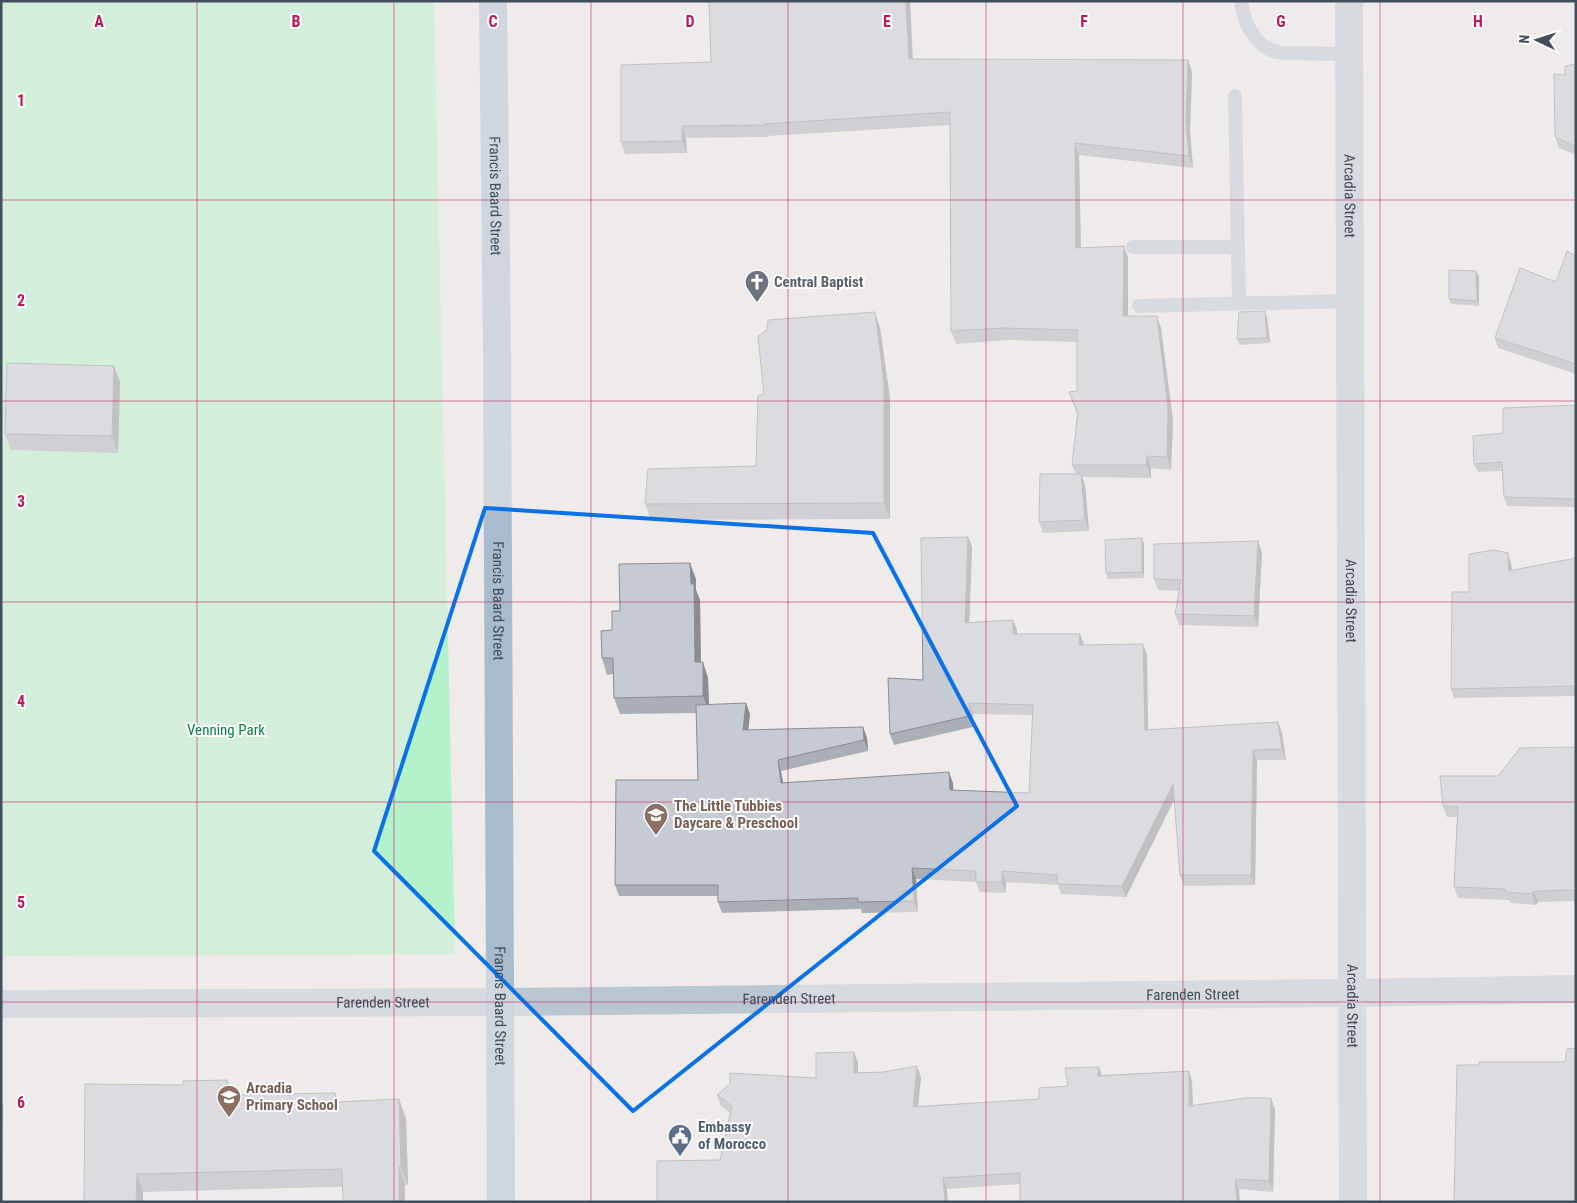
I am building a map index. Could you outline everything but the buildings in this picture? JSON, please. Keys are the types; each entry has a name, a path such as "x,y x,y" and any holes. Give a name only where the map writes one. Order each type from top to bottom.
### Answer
{"main road":[{"name":"Francis Baard Street","path":"493,1 498,372 501,1202"}],"street":[{"name":"Arcadia Street","path":"1349,1 1353,1202"},
{"name":"Farenden Street","path":"1,1004 499,1002 1576,989"}],"lane":[{"path":"1240,1 1251,32 1259,42 1272,51 1282,53 1349,54"},
{"path":"1235,96 1239,304"},
{"path":"1133,247 1237,247"},
{"path":"1139,306 1350,301"}],"highlighted area":[{"path":"485,508 873,533 1017,806 633,1111 374,851"}],"green space":[{"name":"Venning Park","path":"1,1 434,1 455,954 1,956"}],"place":[{"name":"Central Baptist","path":"757,303"},
{"name":"The Little Tubbies Daycare & Preschool","path":"656,836"},
{"name":"Arcadia Primary School","path":"229,1118"},
{"name":"Embassy of Morocco","path":"680,1157"}]}
